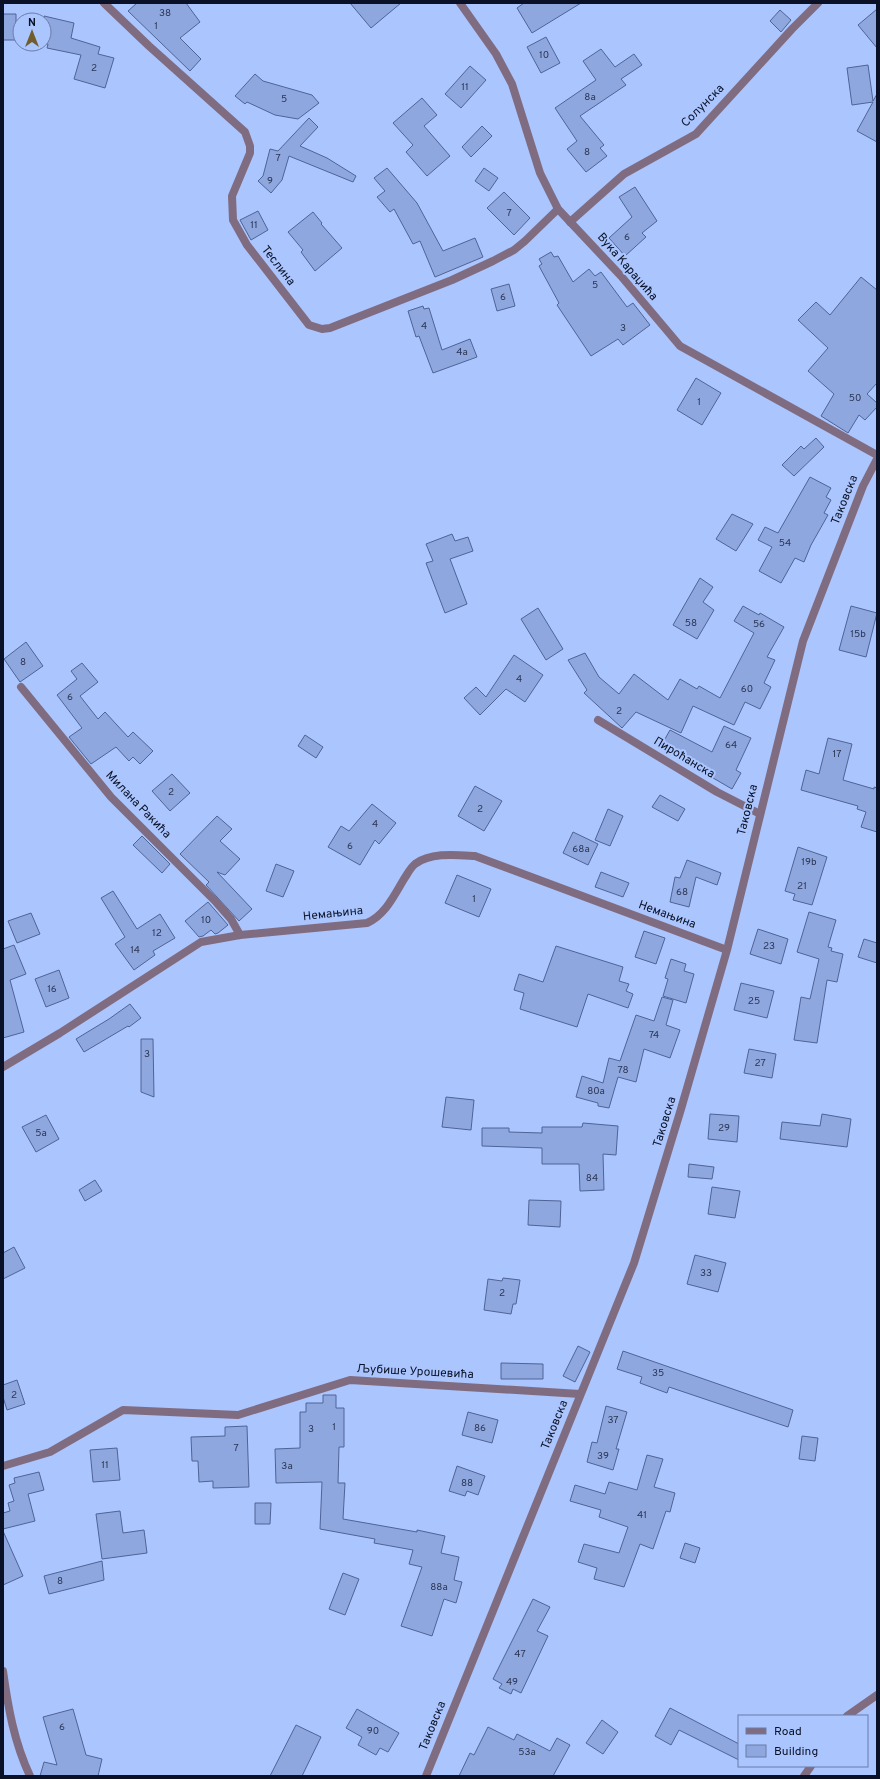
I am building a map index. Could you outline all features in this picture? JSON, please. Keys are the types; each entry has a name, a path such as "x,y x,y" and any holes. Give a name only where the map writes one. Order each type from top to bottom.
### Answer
{"street":[{"name":"Теслина","path":"104,3 148,46 244,132 250,146 250,153 232,196 233,220 246,245 309,325 315,328 330,328 452,280 494,261 514,250 558,209"},
{"name":"Вука Караџића","path":"460,3 496,54 512,84 540,173 558,209 621,276 680,346 877,455"},
{"name":"Солунска","path":"570,222 624,174 696,134 792,29 818,3"},
{"name":"Таковска","path":"426,1776 634,1263 727,950 803,641 863,486 877,459"},
{"name":"Милана Ракића","path":"21,687 111,797 216,902 231,919 240,935"},
{"name":"Пироћанска","path":"598,720 717,792 760,814"},
{"name":"Немањина","path":"3,1067 60,1033 201,942 240,935 366,923 374,920 391,902 415,864 424,860 449,855 475,856 727,950"},
{"name":"Љубише Урошевића","path":"3,1466 50,1452 123,1410 238,1415 350,1380 580,1394"},
{"path":"3,1671 13,1728 23,1761 30,1776"},
{"path":"848,1715 877,1695"},
{"path":"804,1776 810,1767"}],"building":[{"path":"137,3 186,3 200,22 180,38 201,59 190,71 128,11"},
{"path":"350,3 401,3 371,28"},
{"path":"524,3 581,3 532,33 517,8"},
{"path":"877,9 877,48 858,25"},
{"path":"780,10 791,20 781,32 770,21"},
{"path":"3,14 12,14 12,40 3,40"},
{"path":"52,18 74,23 71,38 100,47 98,54 114,58 105,88 74,79 81,55 52,49"},
{"path":"546,37 560,63 541,73 527,47"},
{"path":"601,49 615,67 634,54 642,65 621,79 626,85 580,116 604,145 600,148 607,156 586,172 567,149 577,141 555,108 596,80 583,61"},
{"path":"868,65 873,101 877,94 877,142 857,131 873,102 852,105 847,68"},
{"path":"470,66 486,80 461,108 445,94"},
{"path":"255,74 263,81 312,95 319,103 298,119 275,115 247,102 245,104 235,96"},
{"path":"422,98 437,115 424,126 450,156 427,176 406,152 413,145 393,123"},
{"path":"309,118 318,127 300,146 327,158 356,176 353,182 289,156 282,180 271,193 258,181 263,176 270,149 278,151"},
{"path":"482,126 492,136 471,157 462,147"},
{"path":"387,168 417,203 443,251 475,238 483,257 435,277 420,241 413,244 394,209 390,212 377,197 385,191 374,178"},
{"path":"484,168 498,178 489,191 475,181"},
{"path":"635,187 657,221 642,233 646,237 625,256 609,238 632,217 619,197"},
{"path":"504,192 530,218 514,235 487,208"},
{"path":"258,211 268,230 251,240 240,220"},
{"path":"313,212 322,223 321,224 342,248 315,271 301,252 303,250 288,232"},
{"path":"551,252 554,257 558,256 573,282 589,269 595,276 601,272 627,307 633,303 650,325 623,345 618,339 591,356 557,305 559,303 539,266 542,264 539,259"},
{"path":"861,277 877,290 877,383 867,394 877,403 877,407 865,420 859,415 848,433 821,416 834,394 808,371 828,348 798,320 816,302 830,315"},
{"path":"509,284 515,306 497,311 491,289"},
{"path":"423,306 424,309 429,308 442,350 470,339 477,357 433,373 419,336 416,337 408,311"},
{"path":"696,378 721,393 702,425 677,410"},
{"path":"816,438 824,447 794,476 782,465 801,446 804,449"},
{"path":"810,477 831,488 826,497 831,500 824,513 828,515 811,545 804,562 795,558 781,583 759,571 772,547 758,540 765,527 778,533"},
{"path":"732,514 753,524 736,551 716,539"},
{"path":"452,534 455,541 468,537 473,551 450,559 467,604 445,613 426,563 433,561 426,544"},
{"path":"700,578 713,587 703,602 714,610 697,639 673,625"},
{"path":"743,606 759,615 760,613 784,627 767,657 775,660 764,683 771,687 760,709 745,702 734,725 693,706 681,733 636,712 622,728 584,693 587,690 568,660 585,653 599,677 619,694 634,674 668,700 680,679 697,689 699,686 720,698 754,633 734,621"},
{"path":"851,606 877,613 866,657 839,650"},
{"path":"538,608 563,649 546,660 521,619"},
{"path":"26,642 43,666 20,682 4,659"},
{"path":"514,655 543,675 525,702 506,689 480,715 464,698 476,687 486,697"},
{"path":"82,663 98,682 80,696 98,719 105,712 128,737 133,732 153,751 140,764 133,757 129,761 116,747 91,764 69,737 82,728 57,695 77,679 71,671"},
{"path":"724,726 751,738 736,770 741,773 732,789 708,775 710,772 661,746 670,730 712,752"},
{"path":"305,735 323,747 316,758 298,746"},
{"path":"828,738 852,744 843,780 874,789 874,787 877,788 877,832 861,827 866,812 857,809 858,806 801,790 806,770 819,774"},
{"path":"172,774 190,793 170,811 152,791"},
{"path":"475,786 502,801 484,831 458,816"},
{"path":"660,795 685,809 678,821 652,807"},
{"path":"372,804 396,823 379,844 375,840 360,865 328,847 341,826 349,831"},
{"path":"608,809 623,816 610,846 595,840"},
{"path":"217,816 232,829 220,841 240,859 225,875 217,872 252,909 239,921 206,885 209,882 180,854"},
{"path":"573,832 598,844 588,865 563,853"},
{"path":"142,836 170,864 162,873 133,845"},
{"path":"798,847 827,857 812,905 793,900 795,894 785,891"},
{"path":"687,860 721,873 717,885 696,877 689,907 670,902 675,877 680,878"},
{"path":"276,864 294,871 283,897 266,891"},
{"path":"601,872 629,883 623,897 595,887"},
{"path":"457,875 491,889 479,917 445,903"},
{"path":"113,891 137,929 160,914 175,938 153,951 155,955 134,970 115,944 125,937 101,898"},
{"path":"208,902 228,925 218,933 215,934 211,930 199,937 185,921"},
{"path":"809,912 836,920 828,947 832,948 831,951 843,954 837,982 827,980 817,1043 794,1040 801,997 810,999 819,959 797,952"},
{"path":"31,913 40,934 17,943 8,921"},
{"path":"758,929 788,939 781,964 750,954"},
{"path":"644,931 665,938 656,964 635,957"},
{"path":"864,939 877,943 877,963 858,957"},
{"path":"14,945 26,974 10,980 24,1032 3,1038 3,949"},
{"path":"556,946 623,967 619,981 629,984 626,991 633,994 628,1008 588,994 577,1027 520,1009 524,993 514,990 519,974 543,982"},
{"path":"671,959 686,964 684,971 694,974 686,1003 663,996 668,979 665,978"},
{"path":"59,970 69,998 46,1007 35,979"},
{"path":"741,983 774,991 767,1018 734,1010"},
{"path":"662,997 673,1000 666,1025 680,1030 670,1058 644,1049 636,1082 618,1077 609,1108 598,1106 598,1103 576,1097 582,1076 603,1083 609,1058 620,1061 636,1015 654,1021"},
{"path":"130,1004 141,1018 129,1027 128,1026 84,1052 76,1039"},
{"path":"141,1039 153,1039 154,1097 141,1092"},
{"path":"749,1049 776,1054 772,1078 744,1073"},
{"path":"446,1097 474,1100 471,1130 442,1127"},
{"path":"710,1114 739,1116 737,1142 708,1139"},
{"path":"822,1114 851,1119 847,1147 780,1139 782,1122 820,1126"},
{"path":"46,1115 59,1139 36,1152 22,1127"},
{"path":"583,1123 618,1126 616,1155 603,1154 604,1190 580,1191 579,1164 542,1164 542,1148 482,1146 482,1128 509,1128 509,1132 542,1133 542,1127 582,1127"},
{"path":"689,1164 714,1167 712,1179 688,1177"},
{"path":"95,1180 102,1191 85,1201 79,1190"},
{"path":"712,1187 740,1191 735,1218 708,1214"},
{"path":"529,1200 561,1201 560,1227 528,1225"},
{"path":"14,1247 25,1268 3,1279 3,1253"},
{"path":"695,1255 726,1263 718,1292 687,1284"},
{"path":"503,1278 520,1280 516,1304 513,1304 511,1314 484,1310 488,1279 502,1281"},
{"path":"578,1346 590,1352 575,1382 563,1376"},
{"path":"623,1351 793,1410 788,1427 669,1387 667,1393 640,1383 642,1377 617,1369"},
{"path":"501,1363 543,1364 543,1379 501,1379"},
{"path":"17,1380 25,1404 7,1410 3,1397 3,1385"},
{"path":"323,1395 336,1395 336,1408 344,1408 344,1447 339,1447 338,1483 345,1483 343,1519 417,1532 417,1530 445,1536 441,1553 459,1557 454,1580 462,1582 456,1603 444,1599 432,1636 401,1626 422,1567 409,1564 413,1550 374,1543 375,1539 320,1529 322,1482 276,1483 275,1449 300,1448 300,1412 306,1412 306,1403 323,1403"},
{"path":"606,1406 627,1412 616,1449 619,1449 613,1470 587,1462 592,1442 597,1443"},
{"path":"468,1412 498,1420 492,1443 462,1435"},
{"path":"247,1426 249,1487 213,1488 213,1481 199,1482 198,1461 192,1461 191,1437 225,1436 225,1427"},
{"path":"802,1436 818,1438 815,1461 799,1459"},
{"path":"117,1448 120,1480 93,1482 90,1450"},
{"path":"647,1455 663,1459 654,1487 675,1493 670,1512 666,1511 653,1549 640,1544 624,1587 594,1579 597,1568 578,1562 584,1544 619,1553 628,1527 599,1517 601,1510 570,1501 575,1485 605,1494 609,1482 637,1490"},
{"path":"457,1466 485,1476 478,1495 467,1491 465,1496 449,1491"},
{"path":"39,1472 44,1490 28,1494 35,1521 3,1529 3,1513 10,1511 8,1503 14,1501 9,1485 15,1483 14,1478"},
{"path":"255,1503 271,1503 270,1524 255,1524"},
{"path":"120,1511 123,1533 144,1530 147,1553 102,1559 96,1514"},
{"path":"3,1531 23,1576 3,1585"},
{"path":"685,1543 700,1548 695,1563 680,1558"},
{"path":"102,1561 104,1580 49,1594 44,1576"},
{"path":"343,1573 359,1579 345,1615 329,1609"},
{"path":"533,1599 550,1607 537,1631 548,1636 521,1693 513,1689 511,1694 499,1688 502,1684 493,1679"},
{"path":"670,1708 738,1743 738,1760 679,1730 671,1745 655,1736"},
{"path":"73,1709 86,1755 102,1759 98,1776 40,1776 44,1762 57,1765 43,1717"},
{"path":"357,1709 399,1733 388,1752 380,1748 376,1755 358,1745 362,1737 346,1728"},
{"path":"602,1720 618,1732 603,1754 586,1743"},
{"path":"296,1725 321,1737 302,1776 270,1776"},
{"path":"488,1727 514,1740 517,1734 550,1751 557,1738 570,1745 553,1776 459,1776 470,1753 474,1755"}]}
